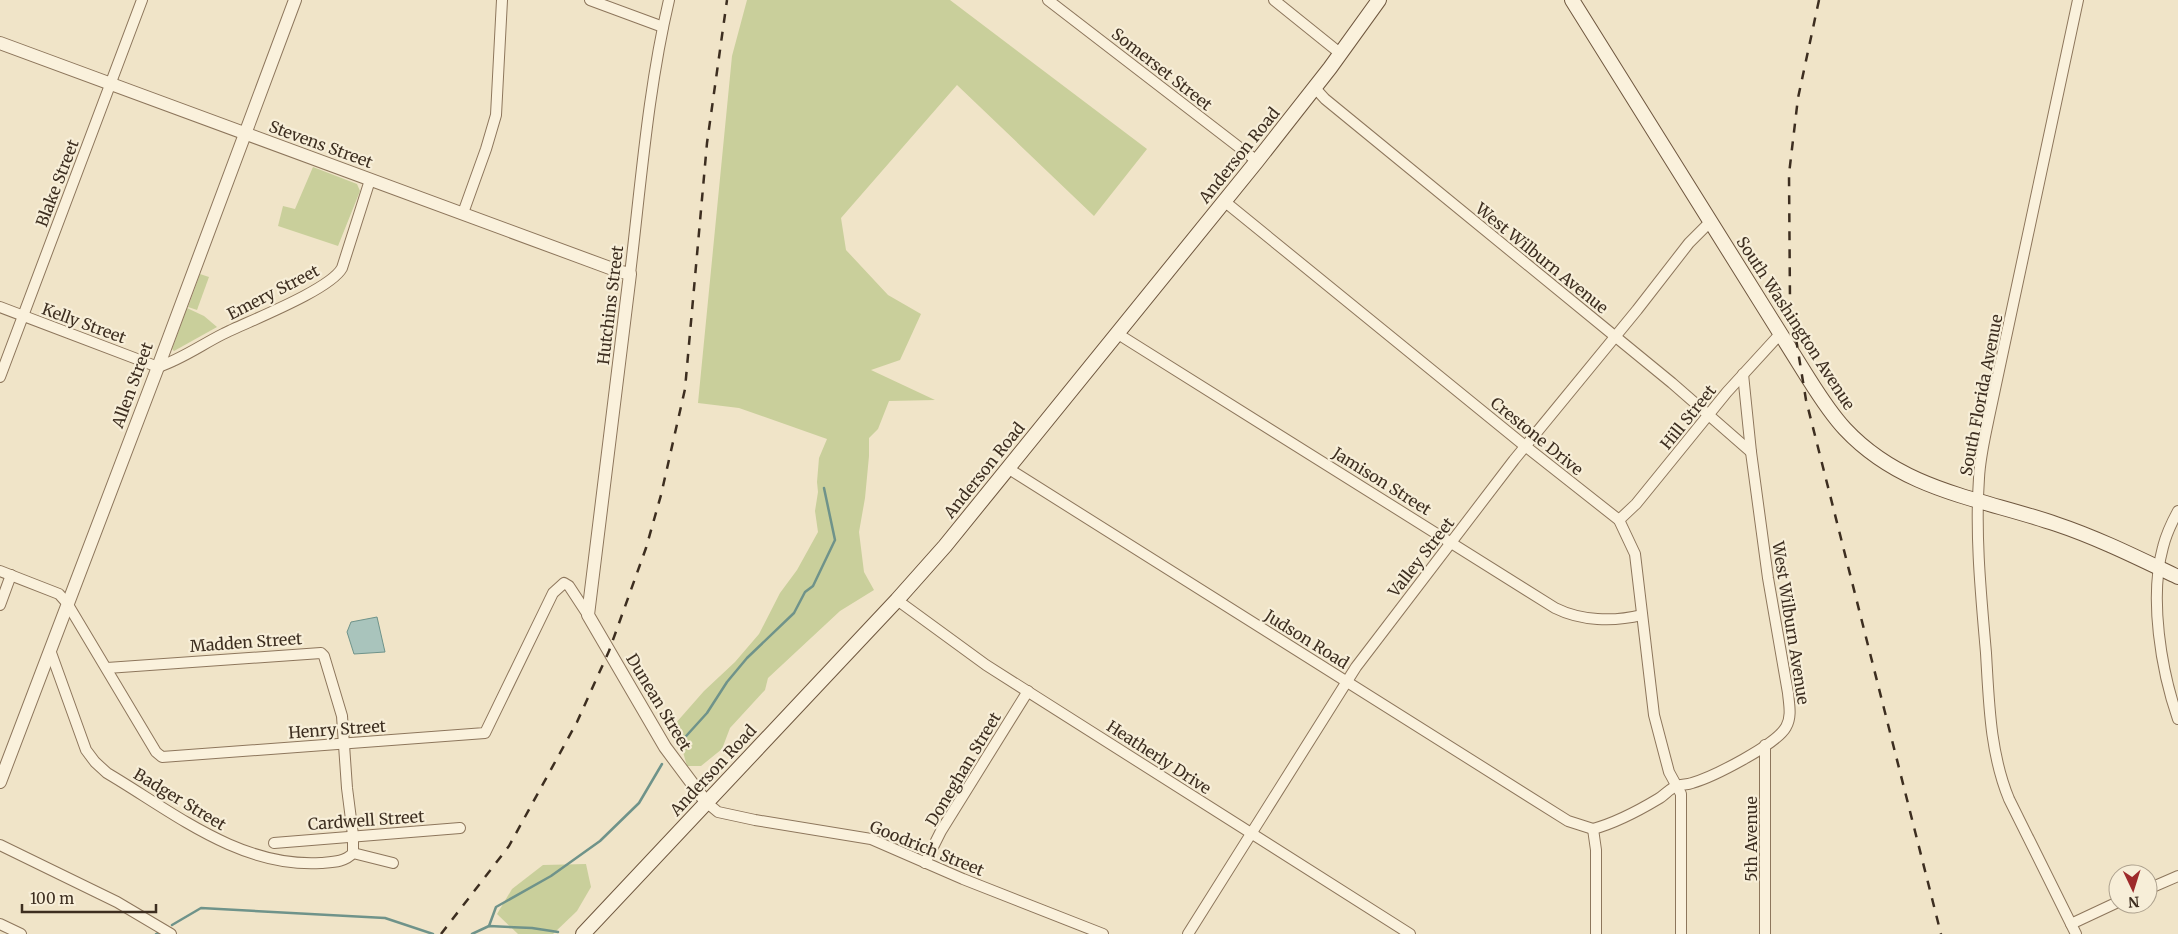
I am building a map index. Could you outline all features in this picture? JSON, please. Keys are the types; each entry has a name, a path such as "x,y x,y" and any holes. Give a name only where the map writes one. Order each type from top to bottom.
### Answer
{"main road":[{"name":"Anderson Road","path":"583,934 898,600 1009,469 1257,161 1341,54 1379,0"},
{"name":"South Washington Avenue","path":"1572,0 1828,408 1845,429 1863,446 1888,464 1916,480 1943,491 2058,524 2178,577"}],"street":[{"name":"Blake Street","path":"0,377 142,0"},
{"name":"Allen Street","path":"0,782 295,0"},
{"path":"463,212 496,115 502,0"},
{"name":"Hutchins Street","path":"588,615 630,274 663,27 669,0"},
{"name":"Somerset Street","path":"1048,0 1257,161"},
{"path":"1274,0 1341,54"},
{"name":"South Florida Avenue","path":"2076,934 2009,799 1996,760 1990,713 1978,555 1978,501 1981,462 1990,416 2078,0"},
{"path":"593,1 663,27"},
{"name":"Stevens Street","path":"0,43 630,274"},
{"name":"West Wilburn Avenue","path":"1315,88 1400,161 1615,336 1751,452"},
{"name":"Emery Street","path":"158,367 175,361 222,335 314,290 338,274 342,268 370,180"},
{"name":"Crestone Drive","path":"1224,201 1619,520 1635,554 1654,715 1669,772 1681,794 1681,934"},
{"name":"Valley Street","path":"1188,934 1356,667 1525,446 1689,243 1710,222"},
{"name":"Kelly Street","path":"0,307 86,338 158,367"},
{"name":"Hill Street","path":"1619,520 1636,504 1708,415 1781,333"},
{"name":"Jamison Street","path":"1118,334 1452,542 1516,584 1567,614 1594,619 1642,616"},
{"name":"West Wilburn Avenue","path":"1593,829 1606,826 1646,806 1676,786 1705,779 1734,765 1779,736 1786,728 1789,720 1790,706 1768,578 1751,452 1743,374"},
{"name":"Judson Road","path":"1009,469 1568,821 1593,829"},
{"path":"2178,511 2163,546 2157,599 2167,677 2178,719"},
{"path":"0,571 59,594 67,603"},
{"path":"0,605 10,575"},
{"name":"Henry Street","path":"67,603 158,755 177,756 486,733 557,588 564,583 569,586 588,615"},
{"name":"Heatherly Drive","path":"898,600 986,665 1410,934"},
{"name":"Dunean Street","path":"588,615 665,747 706,802"},
{"name":"Badger Street","path":"50,650 86,750 107,773 202,831 226,844 254,855 282,861 313,863 345,860 353,853"},
{"name":"Madden Street","path":"107,668 321,653 324,656 340,706 344,744"},
{"name":"Doneghan Street","path":"925,863 941,832 1028,691"},
{"path":"344,744 353,853 393,864"},
{"name":"5th Avenue","path":"1765,745 1766,934"},
{"name":"Goodrich Street","path":"706,802 718,812 755,820 866,837 925,863 1103,934"},
{"name":"Cardwell Street","path":"274,843 353,835 460,828"},
{"path":"1593,829 1596,850 1596,934"},
{"path":"0,845 117,902 171,934"},
{"path":"2158,885 2178,876"},
{"path":"2071,924 2108,907"},
{"path":"0,924 21,934"}],"green space":[{"path":"747,0 950,0 1147,149 1094,216 957,85 841,218 846,250 888,295 921,314 900,360 871,370 935,400 889,401 878,429 869,438 865,498 859,532 864,572 874,590 840,611 768,678 765,690 730,728 722,749 701,766 687,766 675,724 704,691 735,662 759,634 780,593 797,570 818,532 815,511 818,492 819,458 827,439 739,408 698,403 732,56"},
{"path":"313,167 357,184 360,191 338,246 278,226 283,206 295,209"},
{"path":"200,274 209,277 197,310 188,307"},
{"path":"286,281 293,283 295,288 278,296"},
{"path":"187,308 204,316 217,327 174,351 172,349"},
{"path":"586,864 591,887 577,911 553,934 518,934 497,914 512,889 543,865"}],"water":[{"path":"377,617 385,652 354,654 347,632 351,622"}],"waterway":[{"path":"678,745 707,713 727,682 747,658 794,613 805,592 813,586 835,540 824,488"},
{"path":"489,926 496,907 551,876 600,841 639,803 662,764"},
{"path":"172,925 201,908 385,918 433,934"},
{"path":"472,934 489,926 532,928 558,932"}],"railway":[{"path":"441,934 509,846 577,722 609,651 646,548 661,495 685,389 707,143 727,0"},
{"path":"1819,0 1798,98 1789,174 1790,302 1806,400 1941,934"}]}
